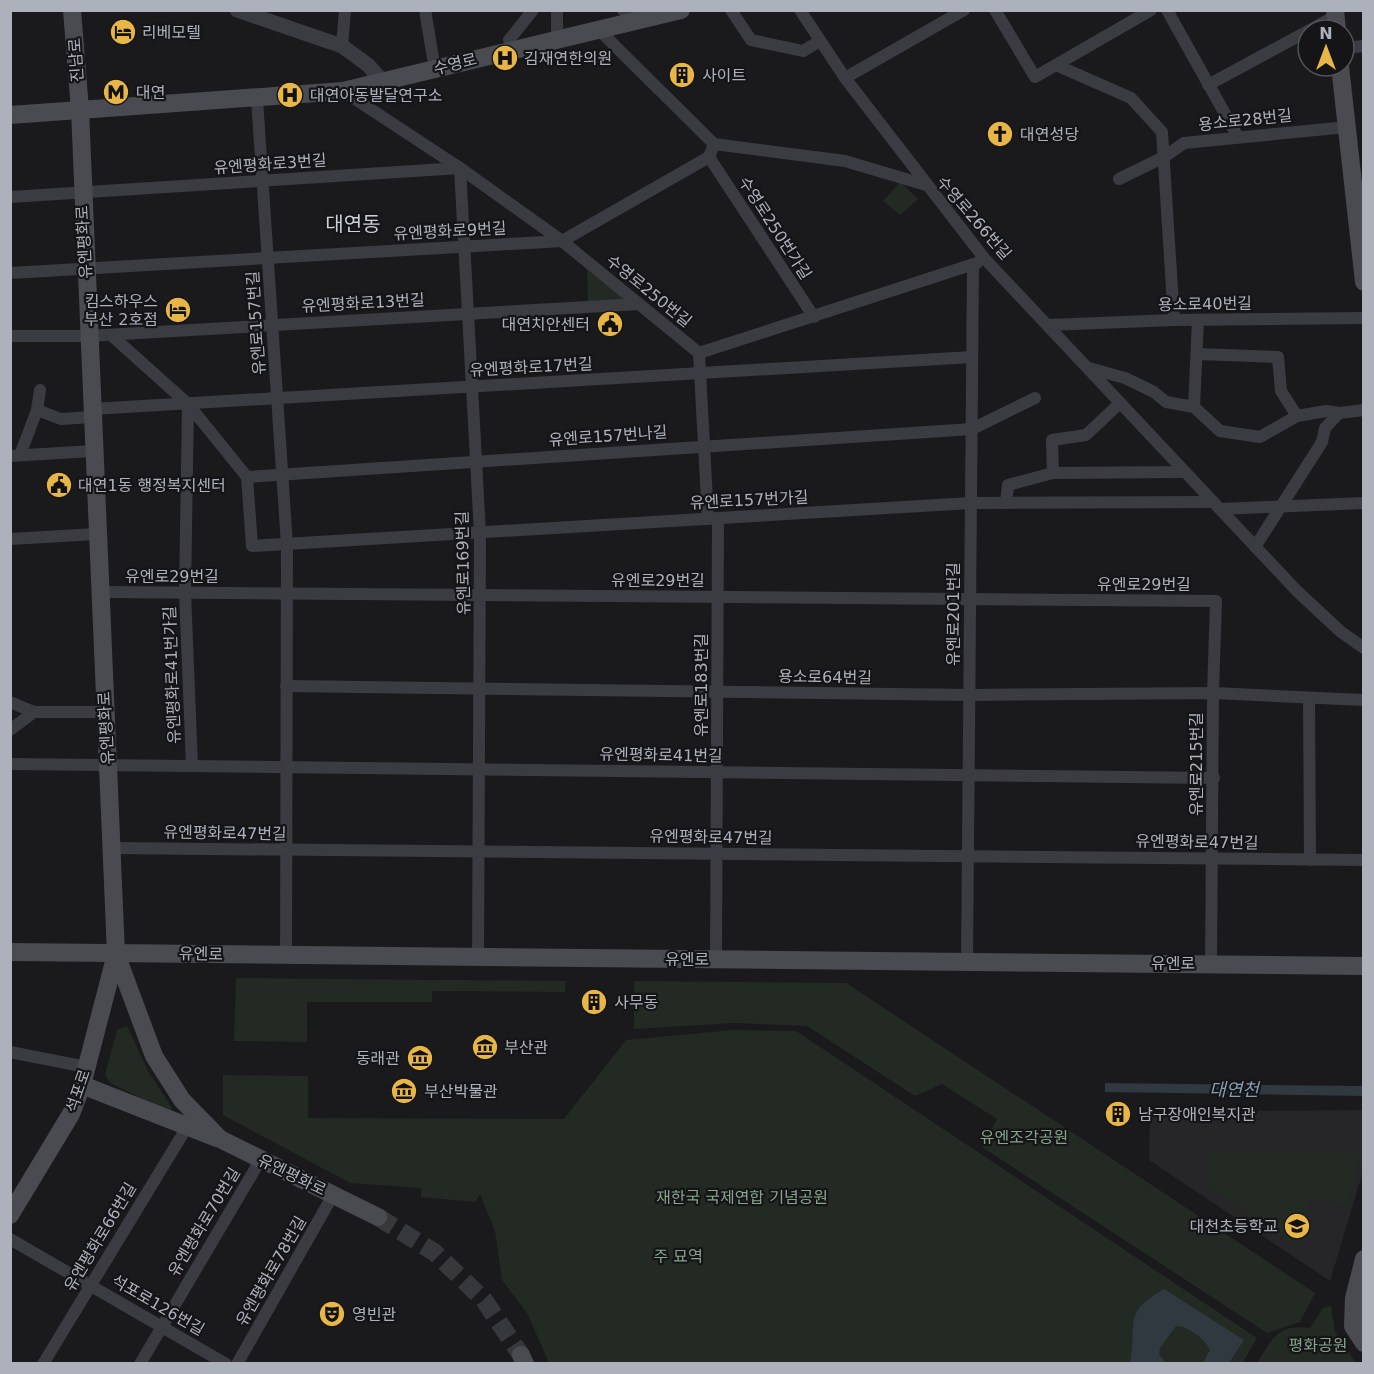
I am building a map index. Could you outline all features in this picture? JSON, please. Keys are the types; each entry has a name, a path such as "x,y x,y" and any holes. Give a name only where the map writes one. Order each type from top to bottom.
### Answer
{"main road":[{"name":"진남로","path":"72,10 79,104"},
{"name":"수영로","path":"10,103 79,104 257,99 343,91 433,58 509,40 600,31 681,10"},
{"name":"수영로","path":"10,115 79,104 379,77 557,34 631,11"},
{"path":"1342,78 1364,282"},
{"name":"유엔평화로","path":"79,104 116,954 154,1056 182,1100 220,1139 378,1217"},
{"name":"유엔로","path":"10,952 1364,966"},
{"name":"석포로","path":"10,1215 71,1114 84,1076 116,954"},
{"path":"84,1076 187,1127 220,1139"},
{"path":"1364,1259 1354,1298 1353,1326 1364,1343"}],"street":[{"path":"237,10 342,46 379,77"},
{"path":"342,46 345,10"},
{"path":"425,10 433,58"},
{"path":"509,40 533,10"},
{"path":"557,10 557,34"},
{"path":"731,10 751,40 803,51 820,41"},
{"path":"800,10 845,78 926,185"},
{"path":"995,10 1035,77 1151,10"},
{"path":"1167,10 1238,137"},
{"path":"845,78 957,12"},
{"path":"600,31 714,144 709,157"},
{"path":"1208,85 1296,38"},
{"path":"1056,65 1131,98 1162,132 1174,320"},
{"name":"수영로250번길","path":"343,91 460,168 562,241 699,352"},
{"name":"유엔로157번길","path":"257,99 286,544 286,955"},
{"name":"용소로28번길","path":"1119,179 1164,157 1184,143 1347,127"},
{"name":"수영로266번길","path":"714,144 845,160 926,185 984,258 1296,591 1341,632 1364,648"},
{"name":"유엔평화로9번길","path":"10,273 562,241 709,157"},
{"name":"수영로250번가길","path":"709,157 814,317"},
{"name":"유엔평화로3번길","path":"10,197 460,168"},
{"name":"유엔로169번길","path":"460,168 480,533 478,957"},
{"path":"699,352 973,267 984,258"},
{"name":"유엔로201번길","path":"967,961 973,267"},
{"name":"유엔평화로13번길","path":"10,336 111,335 639,304"},
{"name":"용소로40번길","path":"1048,326 1174,320 1364,318"},
{"path":"1194,407 1198,320"},
{"path":"111,335 188,404 247,477 252,546 286,544"},
{"name":"유엔로183번길","path":"699,352 704,446 713,519 718,597 716,959"},
{"path":"1198,354 1278,357 1281,391 1296,416"},
{"name":"유엔평화로17번길","path":"37,410 61,419 92,413 188,404 972,357"},
{"path":"1088,368 1125,378 1154,392 1166,402 1194,407 1220,431 1260,438 1296,416 1326,411 1339,414 1364,410"},
{"path":"40,390 37,410 15,456 93,452"},
{"path":"972,429 1035,398"},
{"path":"1053,473 1052,440 1086,435 1120,403"},
{"name":"유엔평화로41번가길","path":"188,404 185,592 192,765"},
{"path":"1255,547 1322,442 1325,428 1339,414"},
{"name":"유엔로157번나길","path":"247,477 972,429"},
{"path":"1006,503 1008,485 1053,473 1185,472"},
{"name":"유엔로157번가길","path":"286,544 971,503 1281,507 1364,503"},
{"path":"10,538 97,534"},
{"name":"유엔로29번길","path":"100,592 1216,601"},
{"name":"유엔로215번길","path":"1211,963 1216,601"},
{"name":"용소로64번길","path":"286,686 969,695 1213,693 1364,700"},
{"path":"1309,699 1310,860"},
{"path":"10,702 34,711 105,712"},
{"path":"10,730 34,711"},
{"name":"유엔평화로41번길","path":"10,764 1214,778"},
{"name":"유엔평화로47번길","path":"111,848 1364,860"},
{"path":"10,1052 84,1076"},
{"name":"유엔평화로66번길","path":"43,1364 187,1127"},
{"name":"유엔평화로70번길","path":"140,1364 261,1159"},
{"name":"유엔평화로78번길","path":"237,1364 333,1195"},
{"name":"석포로126번길","path":"10,1239 226,1364"}],"shaded area":[{"name":"대천초등학교","path":"1363,1110 1363,1171 1330,1281 1149,1160 1150,1112"}],"green space":[{"path":"900,182 918,199 900,215 883,201"},
{"path":"587,268 628,301 588,303"},
{"path":"236,978 566,981 565,992 432,991 432,1002 307,1002 307,1042 234,1041"},
{"name":"유엔조각공원","path":"634,981 846,983 1315,1293 1300,1322 1267,1333 982,1147 997,1119 942,1084 915,1096 807,1026 734,1023 634,1029"},
{"path":"127,1026 148,1071 172,1108 170,1112 110,1083 105,1075 117,1030"},
{"name":"재한국 국제연합 기념공원","path":"733,1030 796,1031 1257,1338 1242,1364 549,1363 527,1313 502,1280 495,1231 480,1194 475,1202 421,1197 421,1188 350,1183 223,1115 223,1075 308,1076 308,1118 564,1119 626,1040"},
{"path":"1208,1152 1360,1152 1348,1205 1311,1199 1298,1248 1207,1185"},
{"name":"평화공원","path":"1331,1306 1335,1332 1356,1363 1257,1363 1277,1335 1290,1328 1310,1328 1323,1308"}],"water":[{"name":"대연천","path":"1105,1083 1363,1086 1364,1096 1105,1092"},
{"path":"1164,1289 1244,1340 1229,1363 1203,1363 1210,1350 1208,1346 1191,1331 1176,1326 1160,1348 1159,1354 1166,1363 1130,1363 1136,1312"}],"tunnel":[{"path":"378,1217 434,1252 484,1300 521,1355"}],"place":[{"name":"리베모텔","path":"123,32"},
{"name":"김재연한의원","path":"505,58"},
{"name":"사이트","path":"682,75"},
{"name":"대연","path":"116,92"},
{"name":"대연아동발달연구소","path":"290,95"},
{"name":"대연성당","path":"1000,134"},
{"name":"킴스하우스 부산 2호점","path":"178,310"},
{"name":"대연치안센터","path":"610,324"},
{"name":"대연1동 행정복지센터","path":"59,485"},
{"name":"사무동","path":"594,1002"},
{"name":"부산관","path":"485,1047"},
{"name":"동래관","path":"420,1058"},
{"name":"부산박물관","path":"404,1091"},
{"name":"남구장애인복지관","path":"1118,1114"},
{"name":"대천초등학교","path":"1297,1226"},
{"name":"영빈관","path":"332,1314"}],"district":[{"name":"대연동","path":"353,224"}],"park label":[{"name":"주 묘역","path":"678,1256"}]}
